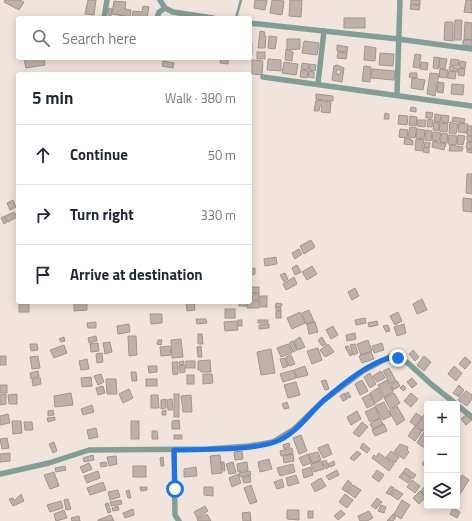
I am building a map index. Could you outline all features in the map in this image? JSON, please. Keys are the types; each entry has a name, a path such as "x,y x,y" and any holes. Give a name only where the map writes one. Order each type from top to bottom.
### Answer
{"street":[{"path":"104,16 107,0"},
{"path":"160,0 165,8 173,12 200,16"},
{"path":"397,94 400,0"},
{"path":"157,16 159,12 165,8"},
{"path":"252,23 324,30 472,49"},
{"path":"318,83 324,30"},
{"path":"263,77 318,83 472,106"},
{"path":"0,474 49,463 89,450 103,448 174,450 249,446 274,442 294,429 324,400 363,371 391,356 408,363 452,401"},
{"path":"460,407 472,417"},
{"path":"174,450 175,515 179,521"}],"lane":[{"path":"237,16 241,0"}],"building":[{"path":"5,0 20,0 24,2 19,10 4,2"},
{"path":"88,0 96,0 94,15 85,14"},
{"path":"255,0 267,0 265,10 254,8"},
{"path":"272,0 284,1 282,15 270,13"},
{"path":"290,0 302,0 301,17 289,16"},
{"path":"411,0 420,0 420,5 411,4"},
{"path":"466,0 472,0 472,13 464,12"},
{"path":"114,1 126,2 125,9 131,10 130,16 112,14"},
{"path":"411,4 420,6 419,10 410,9"},
{"path":"143,6 149,7 147,16 132,16 133,11 142,12"},
{"path":"109,8 112,9 111,16 108,15"},
{"path":"344,18 365,18 365,28 344,28"},
{"path":"455,20 462,20 461,40 454,40"},
{"path":"445,22 453,22 453,41 444,40"},
{"path":"465,22 472,23 472,40 464,39"},
{"path":"260,31 265,32 265,48 258,48"},
{"path":"269,36 277,37 275,49 268,48"},
{"path":"287,39 300,39 300,49 287,50"},
{"path":"463,40 472,40 472,46 463,45"},
{"path":"304,41 319,43 317,55 302,53"},
{"path":"337,45 348,47 347,52 337,51"},
{"path":"365,46 376,48 375,61 364,60"},
{"path":"286,49 293,52 292,61 285,60"},
{"path":"257,52 265,52 265,59 257,59"},
{"path":"338,52 347,53 346,59 337,58"},
{"path":"380,53 394,54 393,66 379,65"},
{"path":"415,54 421,55 419,68 413,67"},
{"path":"434,57 440,58 438,69 433,68"},
{"path":"440,58 447,59 445,69 439,68"},
{"path":"268,59 281,60 281,71 267,70"},
{"path":"451,59 459,60 458,66 450,65"},
{"path":"24,60 44,60 45,65 26,68"},
{"path":"221,60 229,60 228,64 220,63"},
{"path":"252,60 263,61 262,75 252,74"},
{"path":"163,61 174,63 173,68 162,66"},
{"path":"460,61 466,62 465,68 459,67"},
{"path":"284,62 298,64 296,75 282,73"},
{"path":"421,62 428,63 427,70 420,69"},
{"path":"302,63 309,64 308,70 301,69"},
{"path":"310,64 316,65 315,71 309,70"},
{"path":"337,65 344,68 342,82 332,80 334,66","holes":["337,70 341,70 340,74 336,74"]},
{"path":"364,66 371,67 370,82 362,81"},
{"path":"450,66 458,68 457,72 449,70"},
{"path":"459,68 465,69 464,76 458,75"},
{"path":"372,69 395,71 394,80 371,78"},
{"path":"440,69 448,70 446,78 439,77"},
{"path":"301,70 308,71 307,78 300,77"},
{"path":"309,71 314,72 314,78 308,77"},
{"path":"449,71 456,72 455,79 447,78"},
{"path":"410,73 417,73 417,78 409,77"},
{"path":"430,73 439,74 435,96 427,94"},
{"path":"412,78 425,80 423,90 411,88"},
{"path":"438,82 444,83 443,93 437,92"},
{"path":"452,84 464,85 463,95 451,94"},
{"path":"316,94 333,96 333,101 316,99"},
{"path":"316,100 331,102 330,113 321,112 322,106 320,106 319,111 314,111"},
{"path":"411,107 416,108 416,112 410,111"},
{"path":"426,112 433,113 432,118 426,118"},
{"path":"385,113 389,114 389,119 384,119"},
{"path":"435,114 441,115 440,122 434,121"},
{"path":"399,115 408,116 407,125 398,124"},
{"path":"442,115 449,116 448,123 441,122"},
{"path":"410,116 417,117 416,126 409,125"},
{"path":"453,117 465,119 464,123 452,121"},
{"path":"428,119 433,120 432,127 427,127"},
{"path":"417,120 426,120 425,127 417,126"},
{"path":"434,122 440,123 438,131 433,130"},
{"path":"450,122 458,124 456,134 449,133"},
{"path":"440,123 448,124 447,132 439,131"},
{"path":"459,123 468,124 467,133 458,132"},
{"path":"468,126 472,126 472,136 467,135"},
{"path":"410,127 417,128 415,138 408,137"},
{"path":"400,129 408,130 407,138 399,137"},
{"path":"417,129 425,130 424,139 416,138"},
{"path":"426,130 432,131 431,141 425,140"},
{"path":"433,132 441,133 439,141 432,140"},
{"path":"442,133 448,134 447,143 440,142"},
{"path":"449,135 457,136 456,145 448,144"},
{"path":"458,135 465,136 463,145 457,144"},
{"path":"467,136 472,136 472,142 467,141"},
{"path":"405,138 411,139 413,141 413,145 404,144"},
{"path":"416,139 424,140 422,151 415,150"},
{"path":"433,141 446,144 444,150 432,147"},
{"path":"425,142 430,143 429,148 424,147"},
{"path":"467,142 472,143 472,149 466,148"},
{"path":"450,145 463,147 462,151 449,151"},
{"path":"424,147 429,148 429,153 423,152"},
{"path":"467,149 472,150 472,153 467,152"},
{"path":"467,174 472,174 472,194 466,193"},
{"path":"463,198 472,199 472,212 463,211"},
{"path":"13,200 16,207 10,210 7,203"},
{"path":"14,212 16,218 8,222 5,216"},
{"path":"4,216 7,222 4,224 1,218"},
{"path":"311,240 315,247 304,254 300,246"},
{"path":"299,249 302,254 295,259 292,253"},
{"path":"276,257 277,264 265,266 264,259"},
{"path":"297,265 301,272 295,275 292,268"},
{"path":"312,266 317,274 307,280 302,272"},
{"path":"255,268 255,274 252,275 252,269"},
{"path":"285,273 288,279 284,282 280,275"},
{"path":"294,277 297,284 286,290 283,284"},
{"path":"252,287 259,287 259,293 252,293"},
{"path":"355,288 359,296 352,300 348,292"},
{"path":"252,293 259,293 259,300 252,300"},
{"path":"260,296 267,296 267,307 260,307"},
{"path":"422,299 427,310 417,314 413,304"},
{"path":"252,301 259,301 259,308 247,308 248,304 252,304"},
{"path":"276,303 282,304 281,307 275,307"},
{"path":"19,304 29,304 29,312 19,312"},
{"path":"74,304 87,304 87,310 74,311"},
{"path":"186,304 194,304 195,310 187,311"},
{"path":"239,304 246,304 247,306 239,306"},
{"path":"276,307 281,308 281,311 276,310"},
{"path":"225,309 235,309 235,318 225,318"},
{"path":"309,310 314,321 306,324 302,313"},
{"path":"276,311 281,311 281,318 276,318"},
{"path":"300,312 305,323 292,329 287,318"},
{"path":"398,312 402,321 395,325 390,316"},
{"path":"150,314 162,314 162,323 151,324"},
{"path":"365,318 366,323 356,325 355,320"},
{"path":"196,319 206,319 207,323 197,324"},
{"path":"238,320 242,320 242,326 238,326"},
{"path":"258,320 268,320 268,323 258,323"},
{"path":"237,321 238,330 225,331 224,322"},
{"path":"377,321 378,325 369,327 368,323"},
{"path":"96,322 96,328 88,328 87,323"},
{"path":"315,322 318,332 309,334 307,324"},
{"path":"129,324 130,332 118,334 117,326"},
{"path":"269,324 269,328 259,329 259,325"},
{"path":"404,324 406,333 397,336 394,327"},
{"path":"388,325 390,331 386,332 383,326"},
{"path":"333,326 338,335 331,339 326,330"},
{"path":"355,333 356,339 347,341 346,335"},
{"path":"198,334 202,334 203,344 198,344"},
{"path":"96,336 97,341 89,343 88,338"},
{"path":"128,336 136,336 137,355 129,356"},
{"path":"64,337 65,341 61,342 59,339"},
{"path":"300,337 305,347 298,350 294,341"},
{"path":"322,337 326,344 322,346 318,340"},
{"path":"181,339 183,357 172,358 171,340"},
{"path":"158,340 162,340 161,345 157,344"},
{"path":"368,340 372,351 361,355 357,344"},
{"path":"293,341 297,350 293,352 289,343"},
{"path":"110,342 112,352 105,354 103,343"},
{"path":"98,343 99,351 91,352 90,344"},
{"path":"382,343 384,350 374,353 372,346"},
{"path":"30,344 37,344 38,350 31,351"},
{"path":"288,344 292,353 281,357 277,348"},
{"path":"328,344 334,352 325,357 320,350"},
{"path":"355,344 358,353 353,355 350,345"},
{"path":"64,345 67,353 54,358 50,350"},
{"path":"170,346 171,355 161,356 160,347"},
{"path":"201,346 202,357 198,357 197,347"},
{"path":"348,346 352,355 350,356 345,347"},
{"path":"318,348 322,360 312,364 307,351"},
{"path":"271,349 275,373 261,375 257,352"},
{"path":"413,350 419,357 415,361 409,354"},
{"path":"371,352 374,359 362,363 359,356"},
{"path":"102,353 103,362 97,363 96,354"},
{"path":"291,355 295,364 289,366 286,357"},
{"path":"0,356 6,356 6,365 0,365"},
{"path":"38,356 40,368 32,369 30,357"},
{"path":"424,356 431,362 424,371 417,365"},
{"path":"465,357 471,362 465,369 459,364"},
{"path":"285,358 288,366 283,368 280,359"},
{"path":"87,359 89,369 81,370 79,361"},
{"path":"210,360 211,372 201,372 201,370 198,370 198,361"},
{"path":"184,361 184,364 180,365 179,362"},
{"path":"186,361 195,361 195,368 186,368"},
{"path":"172,362 178,362 178,374 173,375"},
{"path":"185,365 185,372 180,373 179,366"},
{"path":"148,366 157,366 157,372 149,373"},
{"path":"305,366 308,375 297,378 294,370"},
{"path":"454,366 462,373 456,381 448,374"},
{"path":"389,368 396,381 390,384 383,371"},
{"path":"293,370 296,378 283,382 280,374"},
{"path":"38,371 39,376 31,379 30,373"},
{"path":"381,371 385,378 377,382 373,376"},
{"path":"131,372 136,372 137,381 132,381"},
{"path":"370,373 376,384 370,388 364,377"},
{"path":"101,374 104,382 98,385 94,376"},
{"path":"203,374 212,374 213,383 203,384"},
{"path":"187,375 194,375 194,384 187,384"},
{"path":"40,377 41,384 33,386 32,380"},
{"path":"91,377 92,386 82,387 81,378"},
{"path":"412,378 417,384 412,388 407,382"},
{"path":"106,379 116,379 117,394 107,394"},
{"path":"146,379 157,379 157,386 146,386"},
{"path":"326,380 329,389 325,390 321,381"},
{"path":"362,380 368,391 360,395 355,384"},
{"path":"387,380 393,392 384,397 378,385"},
{"path":"397,381 400,386 393,390 391,385"},
{"path":"296,382 300,395 288,398 284,385"},
{"path":"0,385 7,385 7,393 0,393"},
{"path":"403,385 406,388 404,391 400,388"},
{"path":"459,385 464,390 459,397 453,393"},
{"path":"103,386 105,393 98,395 96,388"},
{"path":"378,388 383,398 375,403 370,393"},
{"path":"129,389 133,398 123,403 119,394"},
{"path":"466,391 472,395 472,399 467,406 458,400"},
{"path":"348,392 351,397 348,398 345,394"},
{"path":"71,393 73,405 55,407 54,396"},
{"path":"344,393 347,399 343,401 340,396"},
{"path":"394,393 400,403 390,409 384,398"},
{"path":"411,393 418,399 411,407 404,401"},
{"path":"6,394 6,404 0,405 0,395"},
{"path":"17,394 17,404 9,404 8,395"},
{"path":"174,394 179,394 179,417 174,417"},
{"path":"370,394 375,404 367,408 362,398"},
{"path":"151,395 158,395 159,408 151,408"},
{"path":"191,395 192,412 183,412 181,396"},
{"path":"166,399 166,408 161,409 161,400"},
{"path":"172,399 173,410 168,410 167,400"},
{"path":"287,402 289,408 284,409 282,404"},
{"path":"384,402 391,416 383,420 375,406"},
{"path":"92,405 94,412 83,415 81,409"},
{"path":"397,406 405,420 397,425 389,411"},
{"path":"375,407 380,418 370,422 365,412"},
{"path":"53,410 54,415 48,416 48,411"},
{"path":"166,410 166,415 162,415 162,411"},
{"path":"357,411 361,419 351,425 347,417"},
{"path":"416,413 422,417 416,426 410,422"},
{"path":"8,414 10,423 0,425 0,416"},
{"path":"467,414 472,420 466,425 461,419"},
{"path":"424,415 423,431 417,426"},
{"path":"55,417 55,420 48,422 47,418"},
{"path":"380,418 383,424 373,429 370,424"},
{"path":"179,420 180,429 172,429 172,421"},
{"path":"12,421 21,421 22,433 13,434"},
{"path":"131,421 139,421 139,439 131,439"},
{"path":"24,422 32,422 33,430 25,430"},
{"path":"362,422 368,427 359,437 353,433"},
{"path":"384,424 387,431 375,436 372,430"},
{"path":"415,426 422,431 415,441 408,436"},
{"path":"96,428 98,437 89,439 87,430"},
{"path":"152,431 157,431 158,439 152,439"},
{"path":"422,434 424,435 424,447 417,443"},
{"path":"174,435 182,435 182,439 174,439"},
{"path":"301,435 307,451 299,454 293,438"},
{"path":"7,438 9,448 2,449 0,439"},
{"path":"54,442 57,451 53,453 49,444"},
{"path":"289,443 290,447 284,449 283,445"},
{"path":"363,443 370,449 367,453 360,448"},
{"path":"328,444 332,454 323,458 318,448"},
{"path":"400,444 408,447 407,450 409,452 404,459 394,452"},
{"path":"292,448 293,453 281,456 280,451"},
{"path":"242,451 243,459 235,460 234,452"},
{"path":"357,451 361,454 354,461 350,458"},
{"path":"391,451 399,457 395,463 386,457"},
{"path":"318,452 321,460 312,463 309,454"},
{"path":"10,453 10,461 0,462 0,454"},
{"path":"379,453 394,464 389,471 372,458 374,455 376,457"},
{"path":"293,454 294,461 284,463 283,456"},
{"path":"308,454 311,463 303,466 299,458"},
{"path":"93,455 94,460 84,462 83,458"},
{"path":"220,455 222,473 212,474 210,456"},
{"path":"116,456 117,464 109,466 107,457"},
{"path":"163,457 164,466 161,466 160,458"},
{"path":"269,459 272,469 260,472 258,462"},
{"path":"326,460 329,467 326,469 322,462"},
{"path":"321,461 324,469 314,472 311,464"},
{"path":"334,461 335,465 330,467 328,464"},
{"path":"106,462 107,466 101,467 100,463"},
{"path":"221,462 224,462 225,471 223,471"},
{"path":"233,462 236,473 229,474 226,464"},
{"path":"247,462 248,470 238,472 237,464"},
{"path":"89,463 92,469 83,473 80,467"},
{"path":"293,464 295,472 280,476 277,468"},
{"path":"65,466 66,470 56,472 55,468"},
{"path":"133,466 146,466 146,477 133,477"},
{"path":"196,467 197,476 184,477 184,469"},
{"path":"311,467 313,475 304,478 302,470"},
{"path":"406,468 416,475 413,479 403,472"},
{"path":"337,470 339,475 329,480 326,476"},
{"path":"377,470 384,475 379,482 372,477"},
{"path":"98,471 100,478 87,483 84,476"},
{"path":"250,471 251,475 240,477 239,473"},
{"path":"54,472 59,486 50,489 44,475"},
{"path":"403,472 411,479 408,483 399,477"},
{"path":"238,474 241,483 232,487 229,478"},
{"path":"296,475 299,483 288,486 286,478"},
{"path":"462,475 469,480 460,494 460,478"},
{"path":"250,476 251,482 244,483 242,478"},
{"path":"321,478 326,486 315,492 311,484"},
{"path":"282,479 284,487 277,489 274,482"},
{"path":"348,480 352,484 346,492 342,489"},
{"path":"412,480 420,486 415,493 407,487"},
{"path":"103,482 106,490 90,495 87,488"},
{"path":"251,485 257,502 250,504 244,488"},
{"path":"353,485 361,490 355,498 347,492"},
{"path":"391,486 394,488 390,495 386,493"},
{"path":"140,487 147,487 147,490 141,491"},
{"path":"204,487 213,487 213,496 204,495"},
{"path":"395,489 403,494 398,500 391,495"},
{"path":"118,490 120,497 110,500 108,492"},
{"path":"129,490 131,498 128,498 126,491"},
{"path":"420,491 424,495 424,499 419,504 413,498"},
{"path":"21,494 24,501 13,506 9,499 13,498 14,501"},
{"path":"345,494 353,500 347,508 339,502"},
{"path":"377,498 382,502 376,509 371,506"},
{"path":"68,499 71,509 66,510 64,500"},
{"path":"121,500 122,504 111,506 110,502"},
{"path":"402,500 410,505 401,519 394,514"},
{"path":"61,501 63,508 50,512 47,505"},
{"path":"108,503 111,512 108,513 105,504"},
{"path":"381,505 386,507 384,513 378,511"},
{"path":"118,506 119,510 113,511 112,508"},
{"path":"205,506 208,511 197,518 194,512"},
{"path":"133,509 134,515 125,518 123,513"},
{"path":"452,509 460,512 457,518 450,514"},
{"path":"64,510 67,518 56,521 54,514"},
{"path":"287,510 299,510 299,520 287,519"},
{"path":"341,510 345,514 338,520 334,516"},
{"path":"308,511 313,511 313,518 308,518"},
{"path":"369,511 373,518 367,521 360,521 358,516"},
{"path":"250,512 251,521 243,521 242,513"},
{"path":"207,514 211,521 198,521 197,519"},
{"path":"393,514 396,517 393,521 387,521"},
{"path":"111,515 114,521 98,521 98,520"},
{"path":"79,516 80,521 72,521 71,518"}],"route":[{"path":"175,489 174,450 249,446 274,442 283,438 294,429 324,400 348,381 391,356 398,358"}]}
